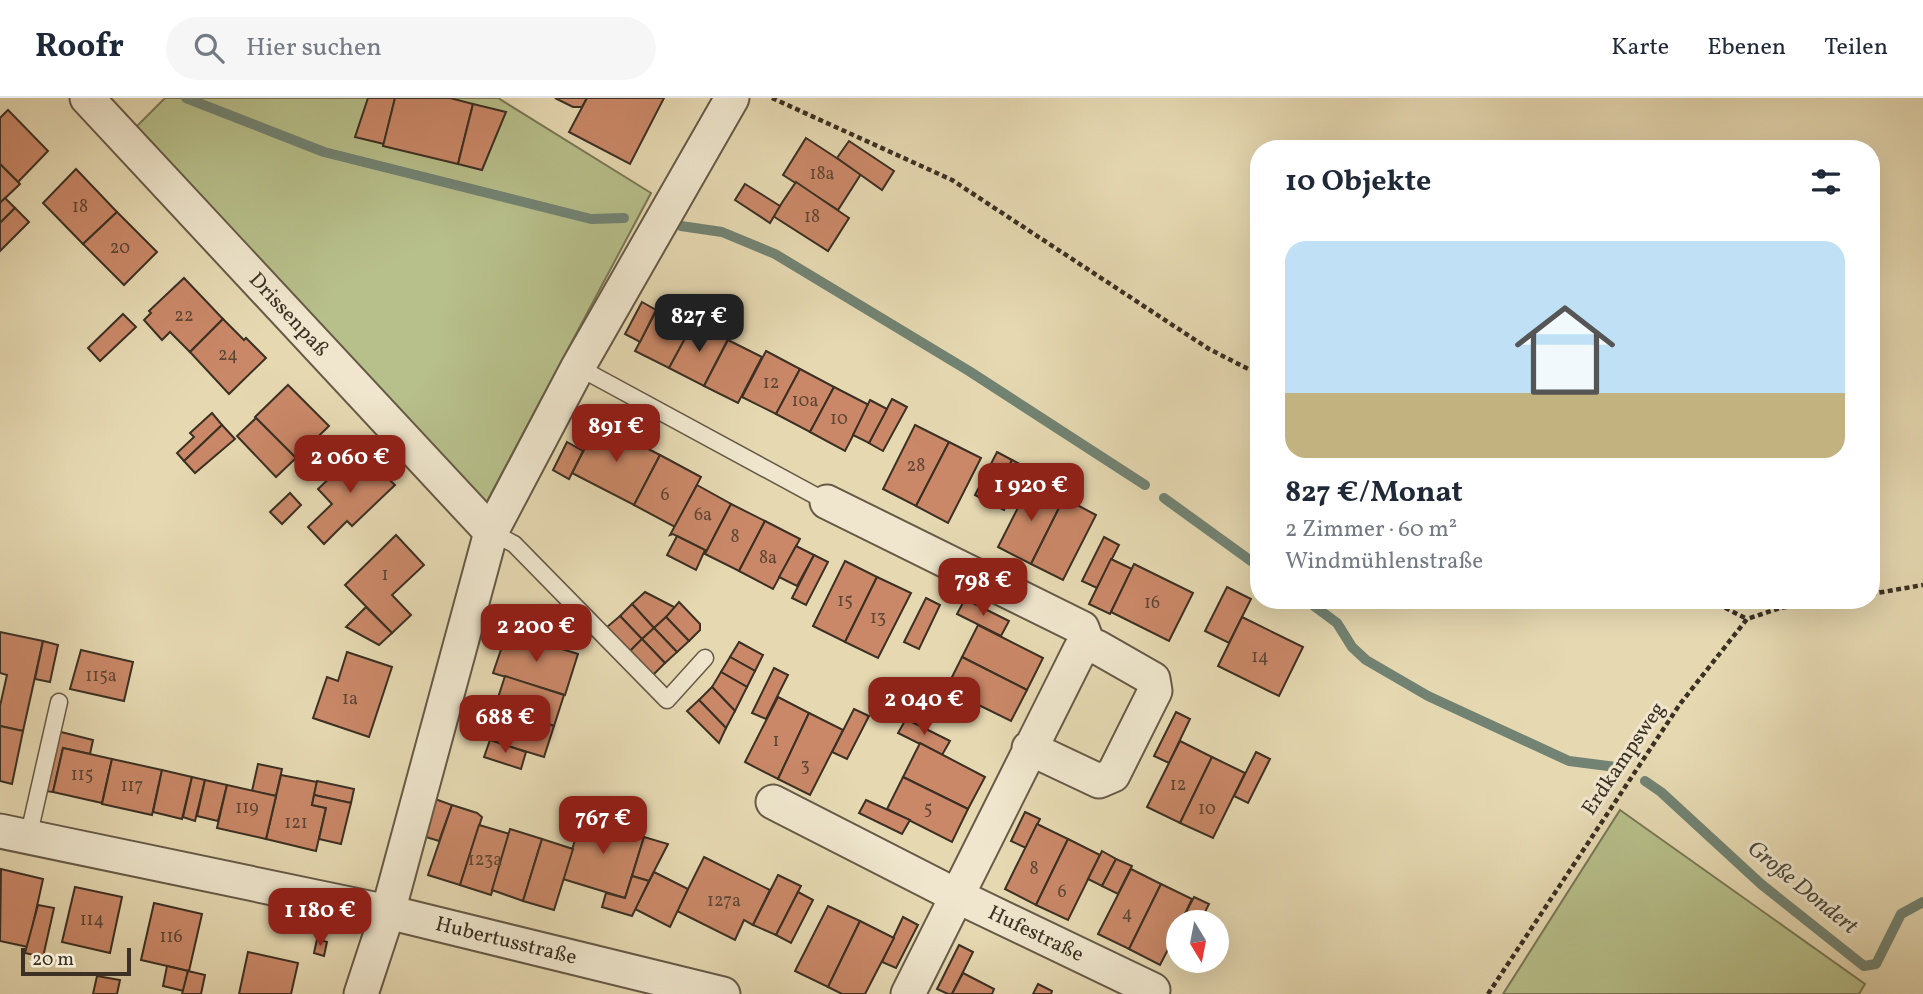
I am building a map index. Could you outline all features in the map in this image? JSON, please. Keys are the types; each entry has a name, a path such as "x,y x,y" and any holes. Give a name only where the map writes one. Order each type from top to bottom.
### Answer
{"street":[{"name":"Drissenpaß","path":"87,98 491,532"},
{"path":"361,994 388,912 491,532 578,367 732,98"},
{"path":"827,502 1083,628 1089,647"},
{"path":"908,994 1029,748 1080,650 1097,648 1153,678 1155,691 1113,775 1099,781 1029,748"},
{"name":"Hufestraße","path":"773,802 1153,990"},
{"name":"Hubertusstraße","path":"14,834 388,912 723,994"}],"lane":[{"path":"578,367 827,502"},
{"path":"491,532 514,544 667,700 705,658"},
{"path":"14,834 59,702"}],"path":[{"path":"772,98 952,180 1209,349 1250,370"},
{"path":"1880,592 1923,585"},
{"path":"1728,609 1747,619 1777,609"},
{"name":"Erdkampsweg","path":"1488,994 1680,704 1747,619"}],"green space":[{"path":"165,98 498,98 651,193 484,507 136,127"},
{"path":"1620,810 1865,984 1859,994 1503,994"}],"building":[{"path":"368,98 395,98 384,144 355,137"},
{"path":"395,98 450,98 473,104 458,164 383,146"},
{"path":"555,98 587,98 582,107 573,107"},
{"path":"587,98 664,98 630,164 569,132"},
{"path":"473,104 506,112 482,170 458,164"},
{"path":"8,110 48,151 18,182 0,164 0,118"},
{"path":"806,138 861,174 838,210 783,175"},
{"path":"849,141 894,171 882,190 837,158"},
{"path":"0,164 20,184 0,203"},
{"path":"76,169 117,212 83,244 43,203"},
{"path":"796,182 849,218 828,251 773,216"},
{"path":"745,184 780,206 770,223 735,200"},
{"path":"5,198 15,208 0,223 0,203"},
{"path":"15,208 29,222 0,251 0,223"},
{"path":"117,212 157,252 124,285 83,244"},
{"path":"184,278 223,319 190,352 170,332 162,340 144,320 151,313 149,311"},
{"path":"663,298 666,299 662,306 694,322 669,368 635,351"},
{"path":"642,302 656,310 640,342 625,334"},
{"path":"123,314 136,327 100,361 88,348"},
{"path":"223,319 266,358 229,394 190,352"},
{"path":"694,322 728,339 704,386 669,368"},
{"path":"728,340 762,357 738,403 704,386"},
{"path":"766,351 800,369 776,414 742,397"},
{"path":"800,369 834,387 810,432 776,414"},
{"path":"288,385 329,426 296,458 255,417"},
{"path":"834,387 869,405 845,451 810,432"},
{"path":"892,399 907,407 883,451 869,443"},
{"path":"870,400 887,409 869,443 853,435"},
{"path":"212,413 222,425 184,461 177,453 194,437 190,433"},
{"path":"256,418 296,458 276,477 237,436"},
{"path":"598,423 660,455 634,505 572,473"},
{"path":"222,425 235,439 195,473 184,461"},
{"path":"915,425 949,442 916,506 883,489"},
{"path":"567,442 583,451 569,479 553,470"},
{"path":"949,442 981,458 948,523 916,506"},
{"path":"358,451 395,485 352,526 347,521 324,544 308,527 332,504 318,489"},
{"path":"997,452 1012,460 990,503 975,495"},
{"path":"660,455 701,477 675,527 634,505"},
{"path":"1012,460 1026,467 1004,510 990,503"},
{"path":"1031,482 1064,498 1031,564 998,547"},
{"path":"697,485 731,504 705,554 705,550 673,534 670,535"},
{"path":"290,493 301,505 282,524 270,512"},
{"path":"1064,498 1096,515 1063,580 1031,564"},
{"path":"731,504 765,521 739,571 705,554"},
{"path":"765,521 800,539 773,589 739,571"},
{"path":"396,535 424,565 392,595 411,615 392,633 345,585"},
{"path":"677,536 705,550 696,570 667,555"},
{"path":"1104,537 1119,545 1097,588 1082,581"},
{"path":"796,546 814,555 797,586 779,577"},
{"path":"814,555 828,562 806,605 792,598"},
{"path":"1111,559 1132,569 1110,614 1089,604"},
{"path":"845,561 877,577 845,642 813,626"},
{"path":"1134,564 1193,593 1169,641 1111,612"},
{"path":"877,577 911,593 878,658 845,642"},
{"path":"1227,587 1250,598 1229,643 1205,631"},
{"path":"645,592 676,608 654,628 632,604"},
{"path":"926,598 940,605 919,649 904,642"},
{"path":"965,599 1009,621 1001,636 957,614"},
{"path":"679,602 700,624 700,630 689,641 666,617"},
{"path":"632,604 654,628 642,639 620,616"},
{"path":"366,607 392,633 379,645 346,627"},
{"path":"525,608 542,613 539,622 553,626 547,644 517,635"},
{"path":"620,616 642,639 630,651 607,627"},
{"path":"666,617 689,641 677,652 654,628"},
{"path":"1242,617 1303,647 1279,696 1218,666"},
{"path":"978,625 1043,658 1027,690 962,657"},
{"path":"654,628 677,652 665,663 642,639"},
{"path":"0,632 43,641 23,731 0,726 0,706 7,675 0,673"},
{"path":"507,632 578,654 565,695 493,673"},
{"path":"642,639 665,663 653,675 630,651"},
{"path":"43,641 58,645 50,682 35,679"},
{"path":"739,642 763,655 755,671 730,657"},
{"path":"81,650 133,662 124,701 70,689"},
{"path":"347,652 392,667 369,737 313,718 327,677 338,681"},
{"path":"730,657 755,671 747,687 721,672"},
{"path":"962,657 1027,690 1011,721 946,689"},
{"path":"774,668 788,675 766,719 752,713"},
{"path":"721,672 747,687 735,711 712,687"},
{"path":"505,676 564,695 554,726 495,707"},
{"path":"926,679 969,700 962,716 918,694"},
{"path":"712,687 735,711 726,728 699,700"},
{"path":"778,697 809,713 778,779 745,762"},
{"path":"699,700 726,728 719,743 687,711"},
{"path":"495,707 554,726 544,757 485,739"},
{"path":"854,709 869,716 847,759 832,752"},
{"path":"1176,712 1190,719 1169,763 1154,756"},
{"path":"809,713 843,730 810,795 778,779"},
{"path":"906,719 950,741 942,755 898,733"},
{"path":"0,726 23,731 12,784 0,781"},
{"path":"57,731 93,740 90,754 63,748 53,792 44,791"},
{"path":"490,740 526,752 521,769 484,757"},
{"path":"1180,741 1212,757 1180,823 1147,807"},
{"path":"920,743 985,777 968,809 903,777"},
{"path":"63,748 112,759 102,803 53,792"},
{"path":"1256,752 1270,759 1248,803 1234,796"},
{"path":"1212,757 1245,773 1213,838 1180,823"},
{"path":"112,759 162,770 152,815 102,804"},
{"path":"258,764 282,769 276,796 252,791"},
{"path":"162,770 192,777 182,819 153,812"},
{"path":"281,775 317,782 312,805 326,808 316,851 266,839"},
{"path":"192,777 205,780 195,821 183,817"},
{"path":"903,777 968,809 952,842 887,809"},
{"path":"205,780 227,785 218,821 197,816"},
{"path":"317,781 354,789 351,803 314,795"},
{"path":"227,785 276,796 266,839 217,828"},
{"path":"314,795 351,803 341,844 319,839 326,808 312,805"},
{"path":"435,799 452,805 439,841 423,836"},
{"path":"866,800 910,820 902,834 859,813"},
{"path":"452,805 482,817 460,885 428,875"},
{"path":"584,811 620,822 618,829 644,837 625,898 563,879"},
{"path":"1025,812 1040,819 1026,848 1011,841"},
{"path":"1037,824 1068,839 1036,905 1005,889"},
{"path":"479,825 510,834 491,895 460,885"},
{"path":"510,829 542,839 523,901 492,890"},
{"path":"644,837 668,844 649,881 632,876"},
{"path":"542,839 573,849 554,910 523,901"},
{"path":"1068,839 1100,855 1068,920 1036,905"},
{"path":"1102,851 1116,859 1102,886 1088,879"},
{"path":"704,857 770,890 753,925 744,920 735,940 677,911"},
{"path":"1116,859 1132,866 1118,894 1102,886"},
{"path":"1,869 43,879 28,947 0,941"},
{"path":"1131,869 1161,884 1129,949 1098,934"},
{"path":"654,872 688,889 670,927 635,909"},
{"path":"778,875 801,886 776,935 753,925"},
{"path":"632,876 649,881 632,916 602,907 606,893 625,898"},
{"path":"1161,884 1192,899 1187,910 1166,910 1166,953 1160,965 1129,949"},
{"path":"75,887 122,897 110,953 62,942"},
{"path":"798,892 813,900 791,943 776,935"},
{"path":"1194,897 1209,904 1206,910 1187,910"},
{"path":"154,903 202,914 189,971 141,960"},
{"path":"38,905 54,908 43,957 25,953"},
{"path":"828,906 860,921 828,987 795,971"},
{"path":"903,917 918,925 896,968 882,962"},
{"path":"860,921 894,938 865,994 842,994 828,987"},
{"path":"317,939 327,942 324,956 314,953"},
{"path":"959,945 973,952 952,994 948,994 937,989"},
{"path":"248,952 298,963 291,994 239,994"},
{"path":"167,966 188,971 184,991 163,986"},
{"path":"188,971 205,975 201,994 182,994"},
{"path":"963,973 994,989 992,994 952,994"},
{"path":"97,976 120,980 117,994 93,994"},
{"path":"1038,984 1052,991 1051,994 1033,994"}],"waterway":[{"path":"186,98 324,152 591,219 624,218"},
{"path":"681,226 722,232 775,254 969,371 1145,485"},
{"path":"1164,498 1250,560"},
{"path":"1318,609 1337,623 1352,647 1366,660 1428,696 1569,761 1616,767"},
{"name":"Große Dondert","path":"1645,781 1661,792 1761,884 1864,966 1876,964 1901,914 1923,902"}]}
